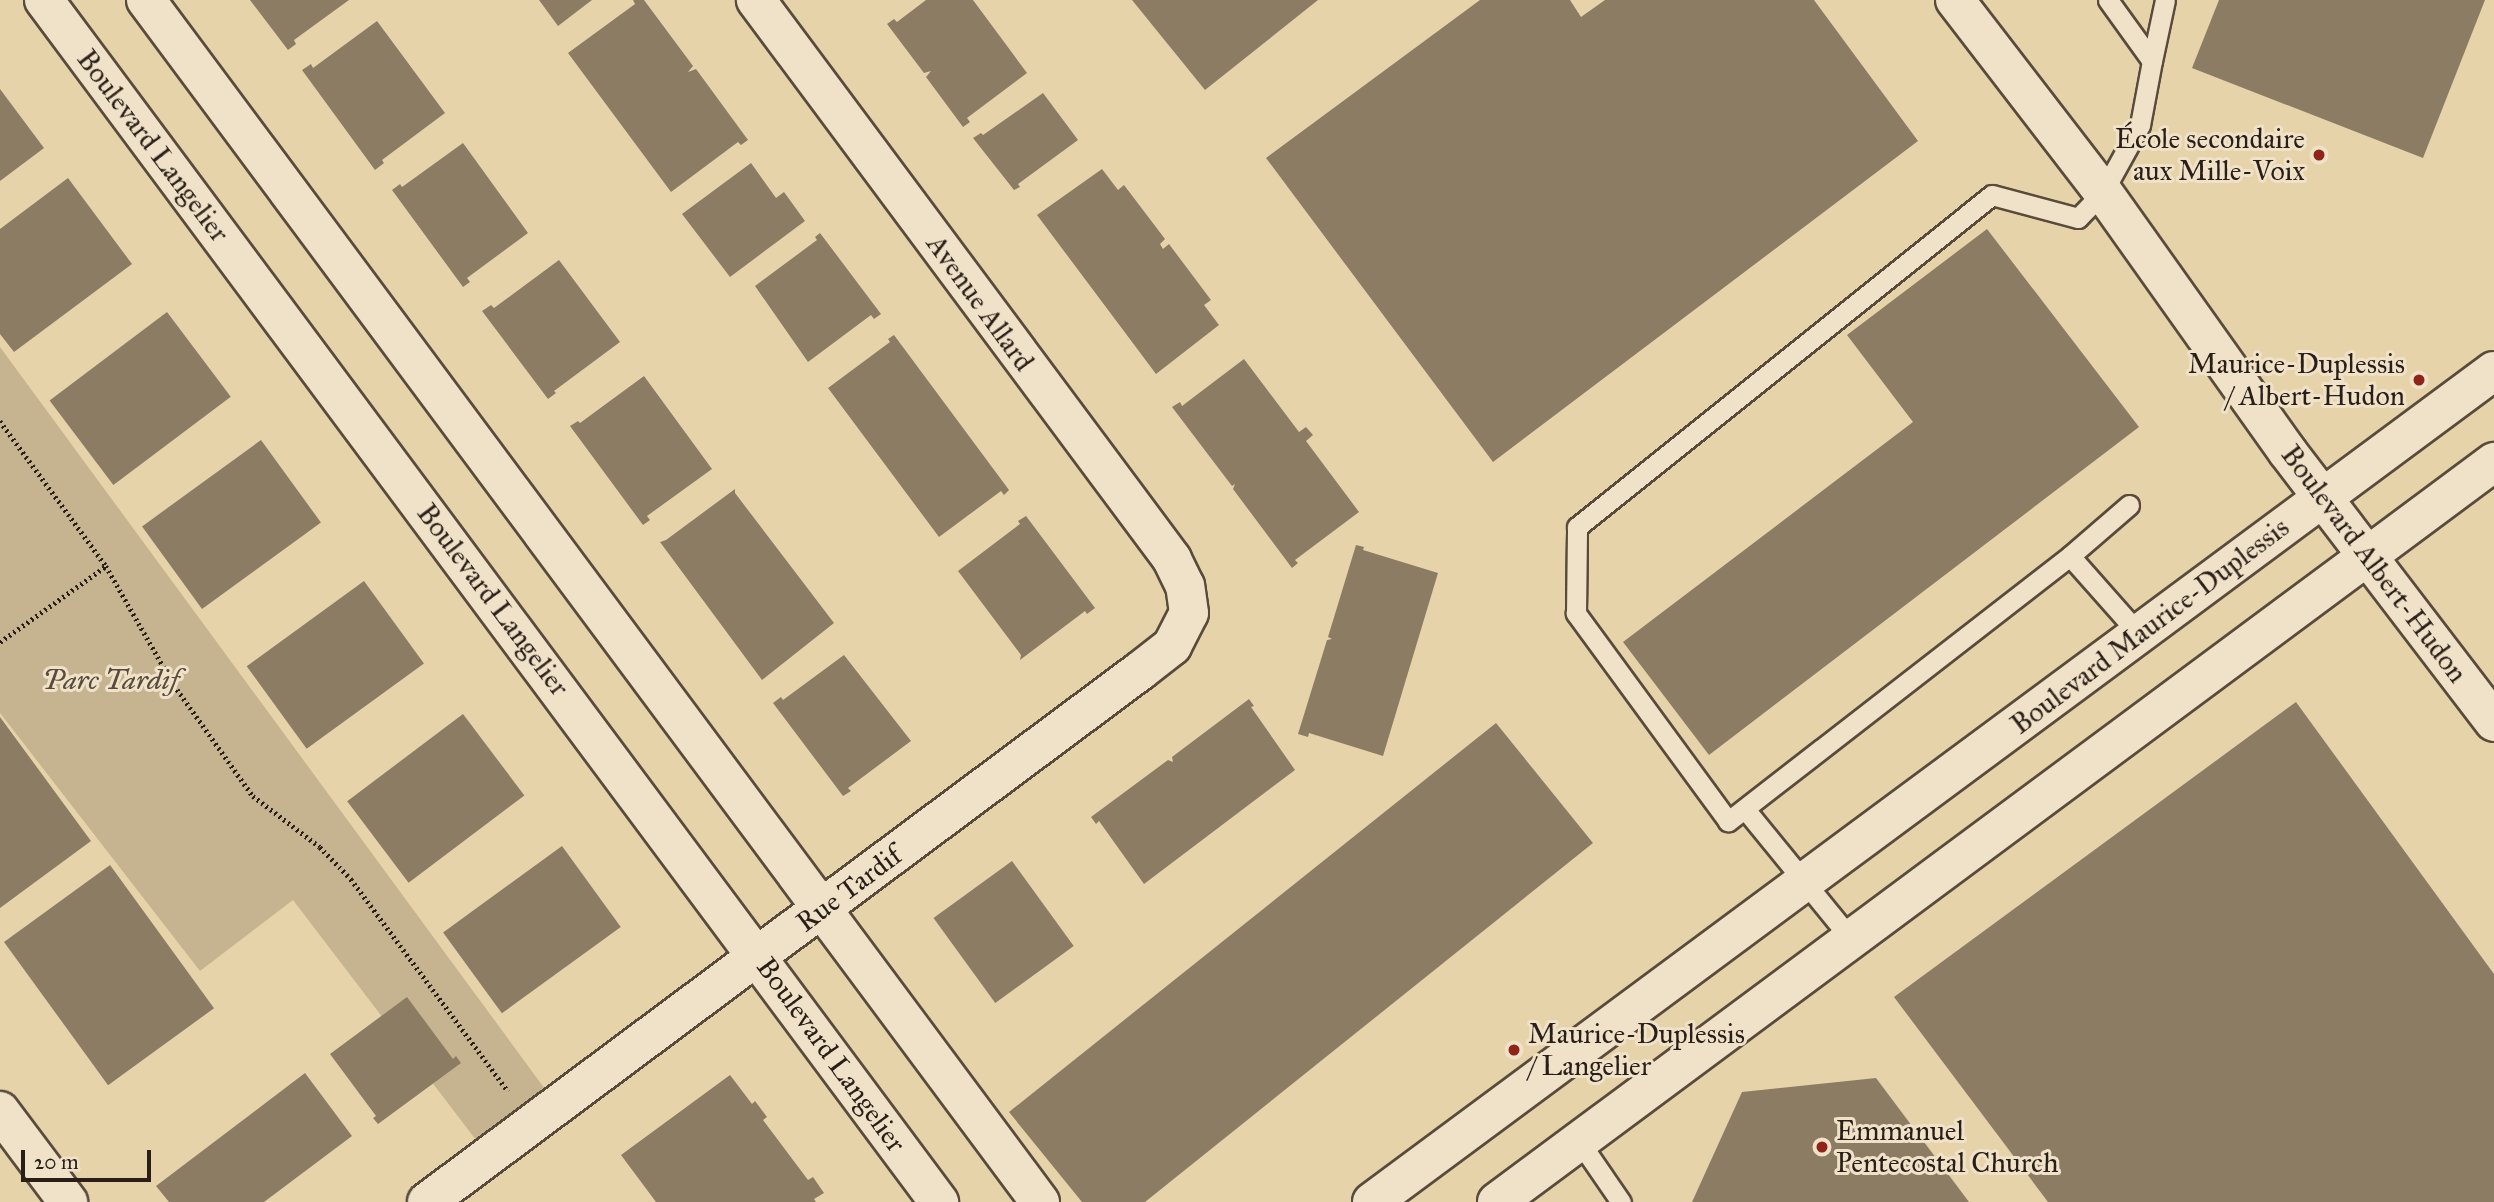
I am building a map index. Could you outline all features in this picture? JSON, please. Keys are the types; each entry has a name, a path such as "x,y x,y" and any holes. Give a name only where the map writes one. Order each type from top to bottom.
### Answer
{"street":[{"name":"Boulevard Langelier","path":"44,0 939,1202"},
{"path":"146,0 1040,1202"},
{"name":"Avenue Allard","path":"756,0 1172,559 1185,586 1189,613"},
{"name":"Boulevard Albert-Hudon","path":"1955,0 2103,192 2287,451 2494,722"},
{"name":"Boulevard Maurice-Duplessis","path":"1372,1202 2494,371"},
{"path":"1497,1202 2494,462"},
{"name":"Rue Tardif","path":"427,1202 1151,663 1172,646 1189,613"},
{"path":"0,1111 68,1202"}],"lane":[{"path":"2108,0 2152,61"},
{"path":"2129,505 2070,556 1728,821 1576,613 1577,527 1992,195 2078,218 2103,192 2140,125 2165,0"},
{"path":"2070,556 2139,634"},
{"path":"1745,809 1851,939"},
{"path":"1578,1141 1621,1202"}],"path":[{"path":"0,421 106,566 174,685 253,796 320,847 351,879 532,1125"},
{"path":"0,642 106,566"}],"green space":[{"name":"Parc Tardif","path":"0,347 556,1104 489,1157 293,900 200,971 0,713"}],"building":[{"path":"250,0 349,0 294,40 296,44 288,50"},
{"path":"539,0 592,0 558,26"},
{"path":"633,0 644,0 693,66 688,72 696,69 748,140 741,145 738,142 671,192 568,53 635,4"},
{"path":"926,0 973,0 1027,73 967,118 970,122 963,127 926,77 931,71 924,73 887,24 894,19 897,22"},
{"path":"1132,0 1318,0 1205,90"},
{"path":"1480,0 1570,0 1581,17 1605,0 1814,0 1918,141 1493,462 1266,158"},
{"path":"2219,0 2485,0 2423,158 2192,68"},
{"path":"377,21 445,113 382,160 384,163 375,170 302,70 311,64 313,68"},
{"path":"0,89 44,148 0,181"},
{"path":"1043,93 1078,140 1018,184 1020,187 1014,190 973,138 981,133 983,135"},
{"path":"463,143 528,233 467,278 470,282 463,287 392,190 400,184 402,187"},
{"path":"751,163 776,198 784,192 805,221 730,277 682,214"},
{"path":"1102,169 1118,190 1124,185 1165,239 1160,244 1163,249 1169,244 1211,300 1204,305 1219,325 1156,374 1037,215"},
{"path":"68,178 132,264 14,352 0,334 0,229"},
{"path":"1987,229 2139,427 1709,755 1623,642 1913,422 1847,335"},
{"path":"820,233 881,314 874,319 871,315 808,362 755,286 817,240 815,237"},
{"path":"559,260 620,342 554,391 556,393 548,399 482,311 491,305 494,308"},
{"path":"167,312 231,397 113,485 50,400"},
{"path":"894,335 1009,490 1004,495 1001,491 939,537 828,388 890,342 888,339"},
{"path":"1244,359 1299,432 1306,427 1313,435 1306,441 1359,512 1295,560 1298,563 1292,568 1233,489 1235,484 1232,486 1172,407 1180,402 1182,406"},
{"path":"644,376 712,469 647,516 650,520 643,525 570,426 578,421 580,423"},
{"path":"261,440 321,523 202,609 142,526"},
{"path":"735,489 735,493 834,623 762,680 660,542"},
{"path":"1026,516 1095,608 1087,614 1085,611 1020,660 1021,655 958,571 1020,524 1018,521"},
{"path":"1356,545 1364,547 1363,550 1438,573 1383,756 1309,733 1308,737 1298,734 1327,640 1332,639 1328,637"},
{"path":"364,581 424,664 307,749 247,666"},
{"path":"844,655 911,741 848,788 851,791 843,796 773,703 781,697 783,700"},
{"path":"1249,699 1254,706 1251,707 1295,770 1144,884 1099,821 1096,824 1091,817 1168,760 1173,762 1172,757"},
{"path":"2296,702 2494,974 2494,1202 2048,1202 1894,997"},
{"path":"463,714 524,795 409,883 347,801"},
{"path":"0,717 91,841 0,908"},
{"path":"1496,723 1593,843 1145,1202 1082,1202 1009,1112"},
{"path":"562,846 621,927 502,1013 443,932"},
{"path":"1012,861 1074,946 995,1003 934,918"},
{"path":"110,865 214,1008 108,1085 4,942"},
{"path":"407,997 453,1059 456,1056 461,1063 378,1124 373,1118 376,1116 330,1054"},
{"path":"305,1073 352,1136 264,1202 169,1202 156,1186"},
{"path":"730,1075 752,1104 755,1101 767,1117 763,1120 808,1180 813,1177 824,1193 814,1199 816,1202 656,1202 621,1155"},
{"name":"Emmanuel Pentecostal Church","path":"1876,1078 1969,1202 1692,1202 1742,1092"}],"place":[{"name":"École secondaire aux Mille-Voix","path":"2319,155"},
{"name":"Maurice-Duplessis / Albert-Hudon","path":"2419,380"},
{"name":"Maurice-Duplessis / Langelier","path":"1514,1050"},
{"name":"Emmanuel Pentecostal Church","path":"1822,1147"}]}
